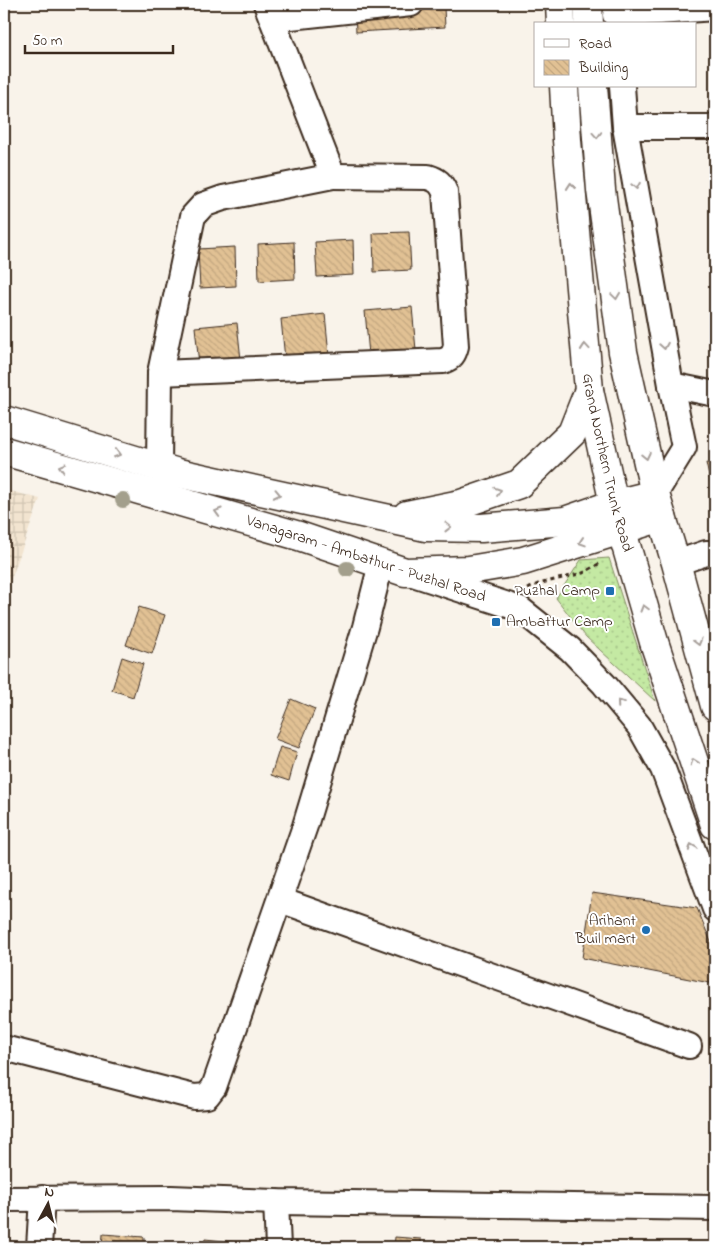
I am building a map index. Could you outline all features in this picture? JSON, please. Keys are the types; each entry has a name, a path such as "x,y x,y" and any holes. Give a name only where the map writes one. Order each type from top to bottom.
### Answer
{"main road":[{"path":"560,4 561,22"},
{"path":"588,4 589,22"},
{"name":"Grand Northern Trunk Road","path":"564,88 589,390 618,516 660,664 715,825"},
{"path":"593,88 601,190 623,352 658,506 676,563 715,706"},
{"path":"383,516 412,514 461,504 519,484 572,433 589,390"},
{"path":"4,420 178,473 383,516 426,527 481,528 564,521 618,516 658,506"},
{"name":"Vanagaram - Ambathur - Puzhal Road","path":"4,451 299,536 393,568"},
{"path":"393,568 469,570 523,561 618,516"}],"street":[{"path":"332,176 269,11 411,4"},
{"path":"615,14 715,8"},
{"path":"622,88 625,127 671,385 684,447 658,506"},
{"path":"625,127 715,127"},
{"path":"159,467 160,373 192,216 203,205 223,198 332,176 428,177 436,179 442,184 445,192 456,346 454,354 450,358 443,361 160,373"},
{"path":"671,385 715,394"},
{"path":"676,563 706,553 715,553"},
{"path":"4,1048 194,1096 207,1096 214,1086 305,826 365,627 393,568"},
{"name":"Vanagaram - Ambathur - Puzhal Road","path":"393,568 520,609 570,649 604,684 639,726 663,769 715,909"},
{"path":"280,900 689,1046"},
{"path":"4,1198 171,1198 276,1202 715,1208"},
{"path":"39,1247 42,1198"},
{"path":"276,1202 278,1247"}],"path":[{"path":"499,603 538,584 583,572 609,558"}],"shaded area":[{"path":"4,489 40,499 4,599"}],"green space":[{"path":"609,558 655,701 586,637 556,598 581,560"}],"building":[{"path":"444,8 445,27 356,32 355,12"},
{"path":"409,232 411,270 374,272 373,233"},
{"path":"353,240 354,275 317,277 315,242"},
{"path":"294,242 295,279 259,281 258,244"},
{"path":"235,247 236,286 200,288 198,249"},
{"path":"412,307 416,350 369,355 365,311"},
{"path":"325,314 329,355 285,359 281,319"},
{"path":"237,323 241,360 199,364 195,327"},
{"path":"706,463 715,465 715,504"},
{"path":"139,607 165,615 152,654 126,645"},
{"path":"122,657 143,664 133,697 112,690"},
{"path":"291,699 315,709 299,748 275,739"},
{"path":"280,747 297,752 289,781 271,775"},
{"name":"Arihant Buil mart","path":"592,893 697,908 715,952 715,984 582,958"},
{"path":"4,1233 8,1234 6,1247 4,1247"},
{"path":"103,1234 144,1237 144,1247 102,1247"},
{"path":"395,1237 421,1239 421,1247 394,1247"},
{"path":"205,1239 233,1242 233,1247 204,1247"}],"place":[{"name":"Puzhal Camp","path":"610,591"},
{"name":"Ambattur Camp","path":"496,622"},
{"name":"Arihant Buil mart","path":"646,930"}]}
